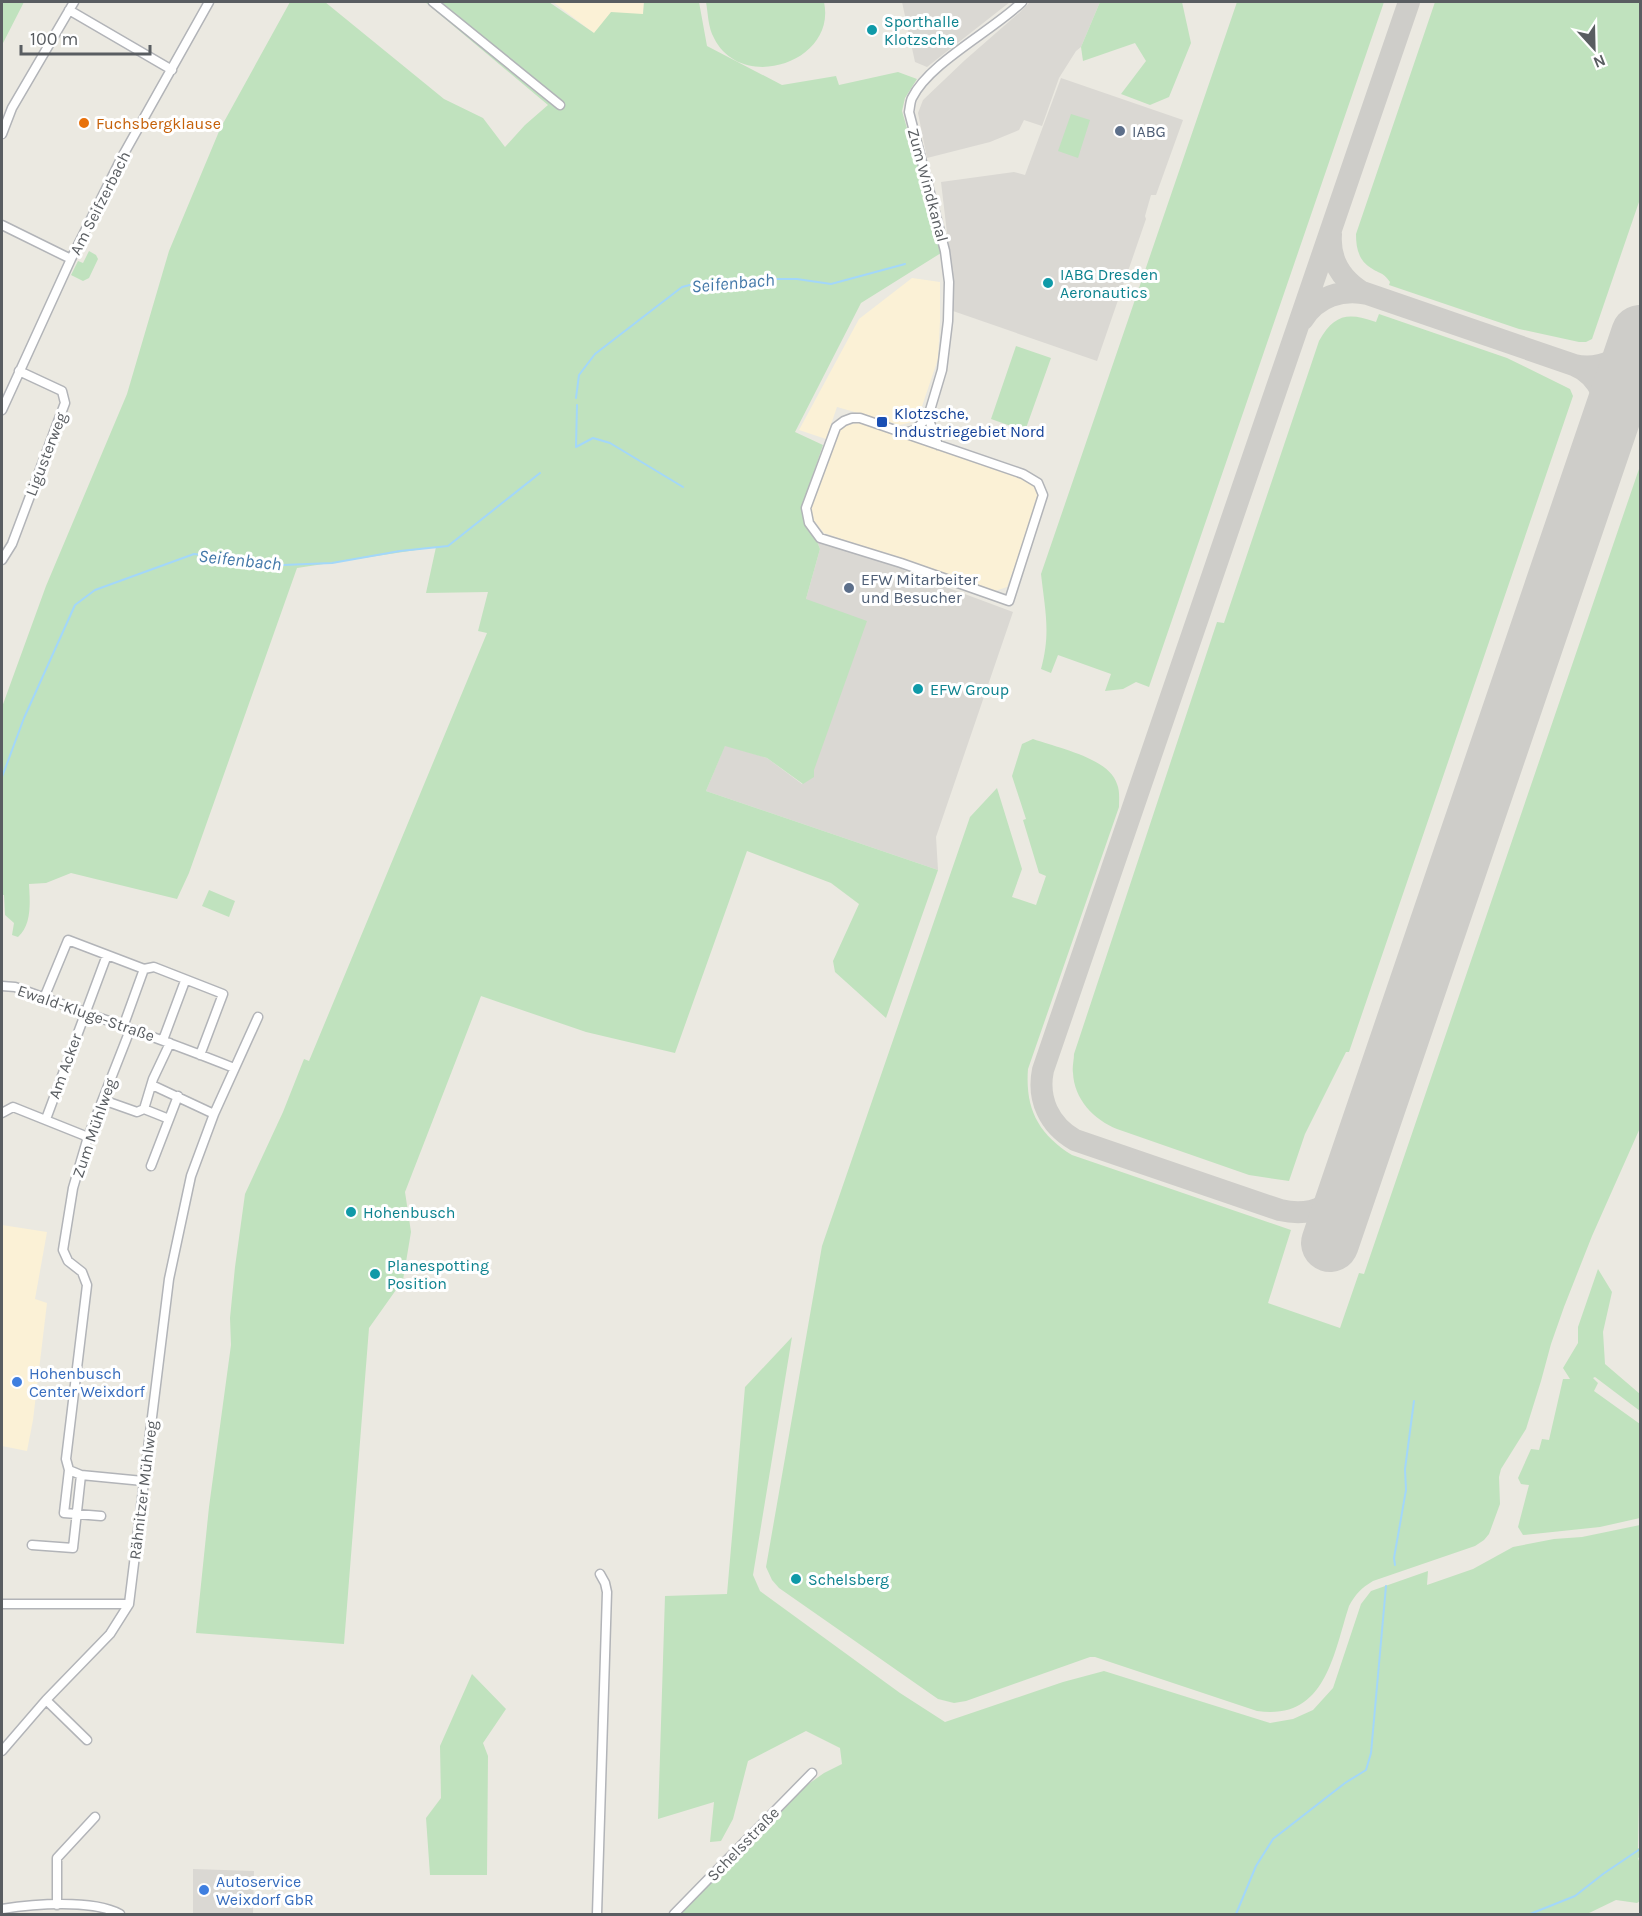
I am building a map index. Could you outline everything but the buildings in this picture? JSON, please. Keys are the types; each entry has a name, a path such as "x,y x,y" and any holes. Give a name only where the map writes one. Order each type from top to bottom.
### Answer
{"street":[{"path":"2,134 12,108 74,2"},
{"name":"Am Seifzerbach","path":"2,410 71,259 122,157 209,2"},
{"path":"433,2 560,105"},
{"name":"Zum Windkanal","path":"928,417 939,381 946,344 949,282 941,231 909,112 911,99 927,77 1022,2"},
{"path":"69,10 172,70"},
{"path":"2,225 71,259"},
{"name":"Ligusterweg","path":"2,560 12,544 65,403 62,391 19,371"},
{"path":"905,433 915,430 928,417 938,445"},
{"path":"860,418 938,445 1023,474 1038,483 1044,495 1010,602 901,563 820,538 809,523 806,508 836,428 844,421 860,418"},
{"path":"44,998 68,940 144,969 154,967 222,994 200,1055"},
{"name":"Am Acker","path":"46,1119 107,955"},
{"name":"Zum Mühlweg","path":"76,1515 64,1513 69,1470 66,1459 87,1285 82,1272 68,1261 63,1250 73,1188 144,969"},
{"path":"166,1041 185,981"},
{"name":"Ewald-Kluge-Straße","path":"2,986 15,987 234,1068"},
{"name":"Rähnitzer Mühlweg","path":"2,1751 46,1700 110,1634 129,1604 169,1279 191,1176 214,1114 258,1017"},
{"name":"Ewald-Kluge-Straße","path":"144,1109 166,1041"},
{"path":"152,1085 214,1114"},
{"path":"151,1166 178,1096"},
{"path":"103,1100 137,1112 144,1109 169,1119"},
{"name":"Am Acker","path":"2,1113 13,1107 88,1137"},
{"path":"69,1470 81,1475 143,1481"},
{"path":"32,1545 73,1548 81,1475"},
{"path":"76,1515 100,1516"},
{"path":"597,1914 607,1592 606,1583 600,1574"},
{"path":"2,1604 129,1604"},
{"path":"46,1700 87,1740"},
{"name":"Schelsstraße","path":"674,1914 812,1773"},
{"path":"57,1905 57,1858 95,1817"},
{"path":"2,1909 26,1905 86,1906 112,1910 120,1914"}],"shaded area":[{"path":"553,2 644,2 643,15 595,34"},
{"path":"902,2 1010,2 927,67 915,62"},
{"path":"1030,2 1100,2 1081,47 1059,78 1042,126 1024,120 1019,130 990,142 927,158 918,113 923,100"},
{"path":"1061,78 1183,120 1156,195 1151,195 1146,219 1097,361 953,311 953,284 941,182 1014,172 1025,175"},
{"path":"912,278 940,282 938,359 918,418 900,425 837,407 826,439 799,430 859,319"},
{"path":"861,422 1024,478 1034,484 1039,499 1007,587 995,591 824,533 812,518 810,506 839,430 844,426"},
{"path":"817,541 892,564 911,574 1013,612 936,837 938,870 706,791 725,745 767,758 802,784 814,776 806,599 820,549"},
{"path":"2,1225 47,1232 35,1299 47,1303 27,1451 2,1446"},
{"path":"193,1869 254,1871 253,1914 193,1914"}],"green space":[{"path":"3,2 24,2 2,45 2,5"},
{"path":"290,2 325,2 444,99 483,118 505,147 548,105 425,2 549,2 594,33 611,12 643,14 644,2 699,2 707,46 782,85 836,76 839,85 898,72 917,79 905,98 902,111 941,253 861,303 795,432 823,445 802,507 806,524 815,536 820,549 806,599 867,621 814,770 814,777 803,784 767,758 725,746 706,791 938,870 886,1018 835,972 833,961 859,904 831,883 747,851 675,1053 586,1032 481,996 405,1192 411,1232 403,1280 369,1328 344,1644 196,1633 209,1507 231,1345 230,1318 235,1267 245,1194 283,1112 304,1059 309,1061 487,633 478,631 488,592 426,593 436,547 297,568 189,873 177,899 71,873 46,883 29,884 28,920 18,937 12,935 14,923 5,915 4,895 2,895 2,707 46,586 127,394 169,251 220,129"},
{"path":"706,2 824,2 824,23 816,41 802,55 784,63 764,67 744,64 727,55 714,38 709,25"},
{"path":"1100,2 1182,2 1191,43 1169,97 1150,105 1121,94 1146,61 1135,43 1083,61 1081,47"},
{"path":"1237,2 1384,2 1149,687 1136,682 1123,689 1105,691 1111,674 1058,655 1051,673 1041,669 1046,633 1041,574"},
{"path":"1435,2 1640,2 1640,199 1592,339 1586,342 1519,329 1389,285 1390,282 1385,276 1367,265 1359,253 1356,234"},
{"path":"1071,114 1090,120 1078,158 1058,151"},
{"path":"89,251 98,259 89,278 83,281 71,275 78,261 83,263"},
{"path":"1379,314 1507,358 1570,389 1573,396 1349,1052 1346,1052 1305,1134 1289,1181 1249,1175 1109,1125 1093,1114 1081,1100 1074,1083 1074,1054 1217,622 1224,623 1319,341 1336,320 1350,316 1376,322"},
{"path":"1016,346 1051,358 1025,431 991,419"},
{"path":"1640,466 1640,1128 1592,1236 1564,1307 1526,1429 1501,1469 1500,1504 1489,1534 1475,1546 1373,1581 1362,1589 1349,1606 1331,1664 1322,1681 1312,1695 1298,1706 1280,1711 1257,1711 1095,1657 966,1701 954,1703 938,1699 779,1588 766,1567 822,1246 970,817 997,788 1022,869 1012,897 1036,905 1046,876 1039,873 1023,820 1026,819 1012,776 1022,744 1033,739 1068,750 1104,767 1112,775 1119,790 1119,807 1028,1069 1029,1096 1036,1119 1050,1138 1072,1155 1291,1230 1268,1303 1340,1328 1359,1273 1364,1274"},
{"path":"209,890 235,901 229,917 202,906"},
{"path":"1598,1269 1612,1292 1603,1332 1605,1364 1640,1394 1640,1411 1595,1377 1593,1378 1598,1383 1594,1391 1640,1424 1640,1518 1600,1527 1523,1535 1518,1527 1529,1485 1521,1484 1518,1478 1531,1449 1539,1450 1542,1439 1549,1440 1563,1379 1570,1379 1563,1368 1578,1343 1578,1327"},
{"path":"792,1337 753,1575 760,1591 900,1693 945,1722 1063,1682 1104,1671 1270,1723 1293,1719 1313,1710 1333,1688 1361,1604 1371,1591 1428,1571 1427,1585 1473,1569 1513,1547 1554,1539 1582,1537 1640,1525 1638,1848 1640,1857 1638,1858 1640,1901 1637,1903 1616,1900 1587,1914 678,1914 800,1790 824,1773 842,1764 840,1748 806,1731 748,1761 733,1819 721,1841 710,1842 714,1802 658,1819 665,1596 727,1594 745,1387"},
{"path":"472,1674 506,1709 483,1743 488,1756 487,1875 430,1875 426,1818 441,1798 440,1746"}],"waterway":[{"name":"Seifenbach","path":"576,398 579,375 595,354 682,287 705,281 733,279 797,279 831,284 905,264"},
{"path":"577,405 576,447 593,438 610,443 683,487"},
{"name":"Seifenbach","path":"2,777 24,718 75,605 95,590 194,554 283,565 332,563 400,551 448,546 540,473"},
{"path":"1395,1565 1394,1558 1406,1490 1405,1469 1414,1401"},
{"path":"1236,1914 1256,1866 1273,1839 1345,1783 1366,1770 1371,1753 1386,1586"},
{"path":"1530,1914 1575,1896 1640,1849"}],"taxiway":[{"path":"1353,1175 1339,1194 1323,1206 1304,1212 1280,1210 1075,1140 1058,1127 1052,1119 1044,1101 1042,1081 1043,1070 1409,2"},
{"path":"1331,234 1332,252 1338,268 1342,275 1362,292 1583,370 1598,385 1606,403 1606,434"},
{"path":"1303,319 1315,305 1331,296 1349,292 1368,294"},
{"path":"1574,365 1594,366 1613,360 1628,349 1640,333"}],"runway":[{"path":"1330,1243 1640,334"}],"place":[{"name":"Sporthalle Klotzsche","path":"872,30"},
{"name":"Fuchsbergklause","path":"84,123"},
{"name":"IABG","path":"1120,131"},
{"name":"IABG Dresden Aeronautics","path":"1048,283"},
{"name":"Klotzsche, Industriegebiet Nord","path":"882,422"},
{"name":"EFW Mitarbeiter und Besucher","path":"849,588"},
{"name":"EFW Group","path":"918,689"},
{"name":"Hohenbusch","path":"351,1212"},
{"name":"Planespotting Position","path":"375,1274"},
{"name":"Hohenbusch Center Weixdorf","path":"17,1382"},
{"name":"Schelsberg","path":"796,1579"},
{"name":"Autoservice Weixdorf GbR","path":"204,1890"}]}
